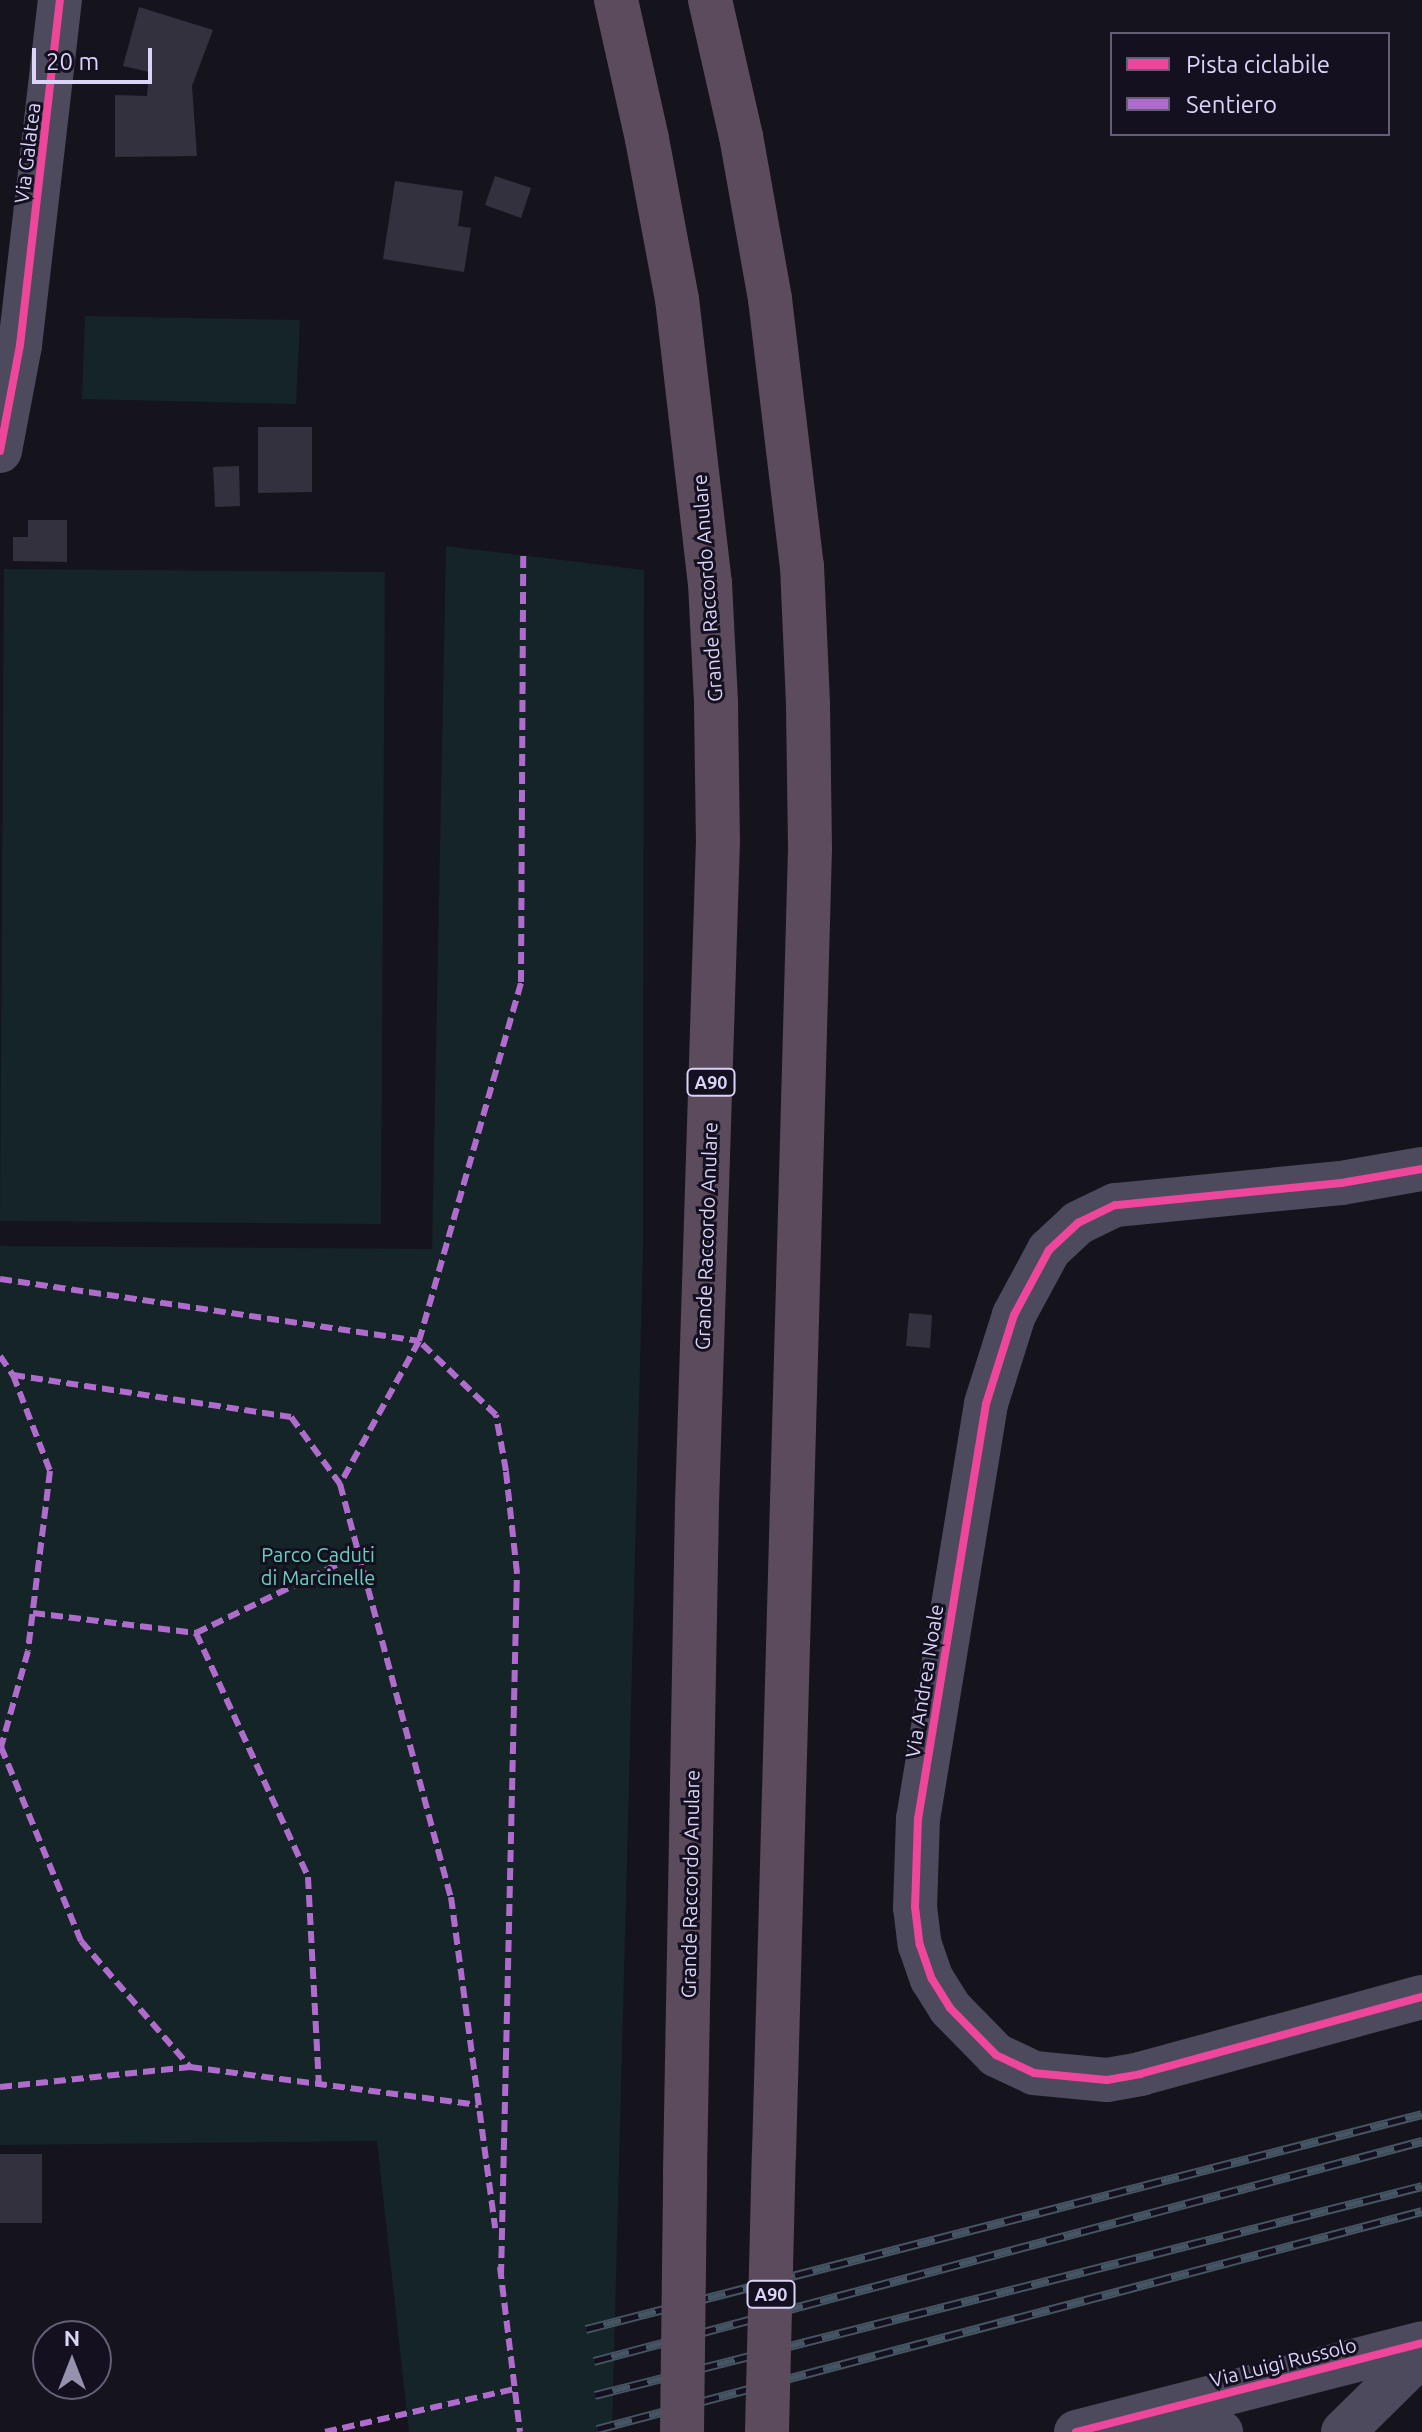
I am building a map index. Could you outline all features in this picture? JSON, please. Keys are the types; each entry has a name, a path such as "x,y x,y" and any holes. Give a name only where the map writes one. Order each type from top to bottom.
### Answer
{"highway":[{"name":"Grande Raccordo Anulare","path":"616,0 647,139 677,299 710,583 716,703 718,840 696,1521 682,2432"},
{"name":"A90","path":"710,0 741,136 770,299 802,566 808,705 810,849 767,2432"}],"street":[{"name":"Via Galatea","path":"0,451 20,345 60,0"},
{"name":"Via Andrea Noale","path":"1422,1169 1341,1183 1115,1205 1078,1223 1049,1250 1014,1315 986,1404 918,1818 915,1907 920,1945 932,1979 950,2008 996,2055 1034,2073 1107,2080 1140,2074 1422,1997"},
{"name":"Via Luigi Russolo","path":"1076,2432 1422,2343"},
{"path":"1343,2432 1422,2354"},
{"path":"1151,2412 1212,2426 1221,2432"}],"green space":[{"path":"85,316 300,320 296,404 82,399"},
{"name":"Parco Caduti di Marcinelle","path":"446,546 644,570 643,1250 612,2432 409,2432 377,2141 0,2145 0,1246 432,1249"},
{"path":"4,569 385,572 381,1224 0,1221"}],"building":[{"path":"139,7 213,30 192,86 197,156 115,157 115,95 147,96 149,72 123,66"},
{"path":"495,176 531,188 521,218 485,205"},
{"path":"395,181 463,191 458,226 471,228 464,272 383,259"},
{"path":"258,427 312,427 312,492 258,493"},
{"path":"239,466 240,506 215,507 213,467"},
{"path":"28,520 67,520 67,562 13,561 13,537 28,537"},
{"path":"909,1313 932,1315 930,1348 906,1346"},
{"path":"0,2154 42,2154 42,2223 0,2223"}],"railway":[{"path":"586,2329 1422,2114"},
{"path":"594,2361 1422,2141"},
{"path":"595,2395 1422,2186"},
{"path":"597,2429 1422,2211"}],"marked path":[{"path":"501,2276 517,1573 506,1471 496,1415 419,1341 521,982 523,556"},
{"path":"0,1279 419,1341 340,1484 451,1897 495,2228"},
{"path":"0,1356 13,1375 291,1417 340,1484"},
{"path":"13,1375 50,1471 28,1651 1,1747 81,1941 190,2067 479,2105"},
{"path":"33,1613 196,1633 359,1554"},
{"path":"196,1633 308,1877 319,2085"},
{"path":"0,2087 190,2067"},
{"path":"500,2267 520,2432"},
{"path":"325,2432 514,2389"}],"cycle path":[{"path":"0,451 20,345 60,0"},
{"path":"1422,1169 1341,1183 1115,1205 1078,1223 1049,1250 1014,1315 986,1404 918,1818 915,1907 920,1945 932,1979 950,2008 996,2055 1034,2073 1107,2080 1140,2074 1422,1997"},
{"path":"1076,2432 1422,2343"}]}
